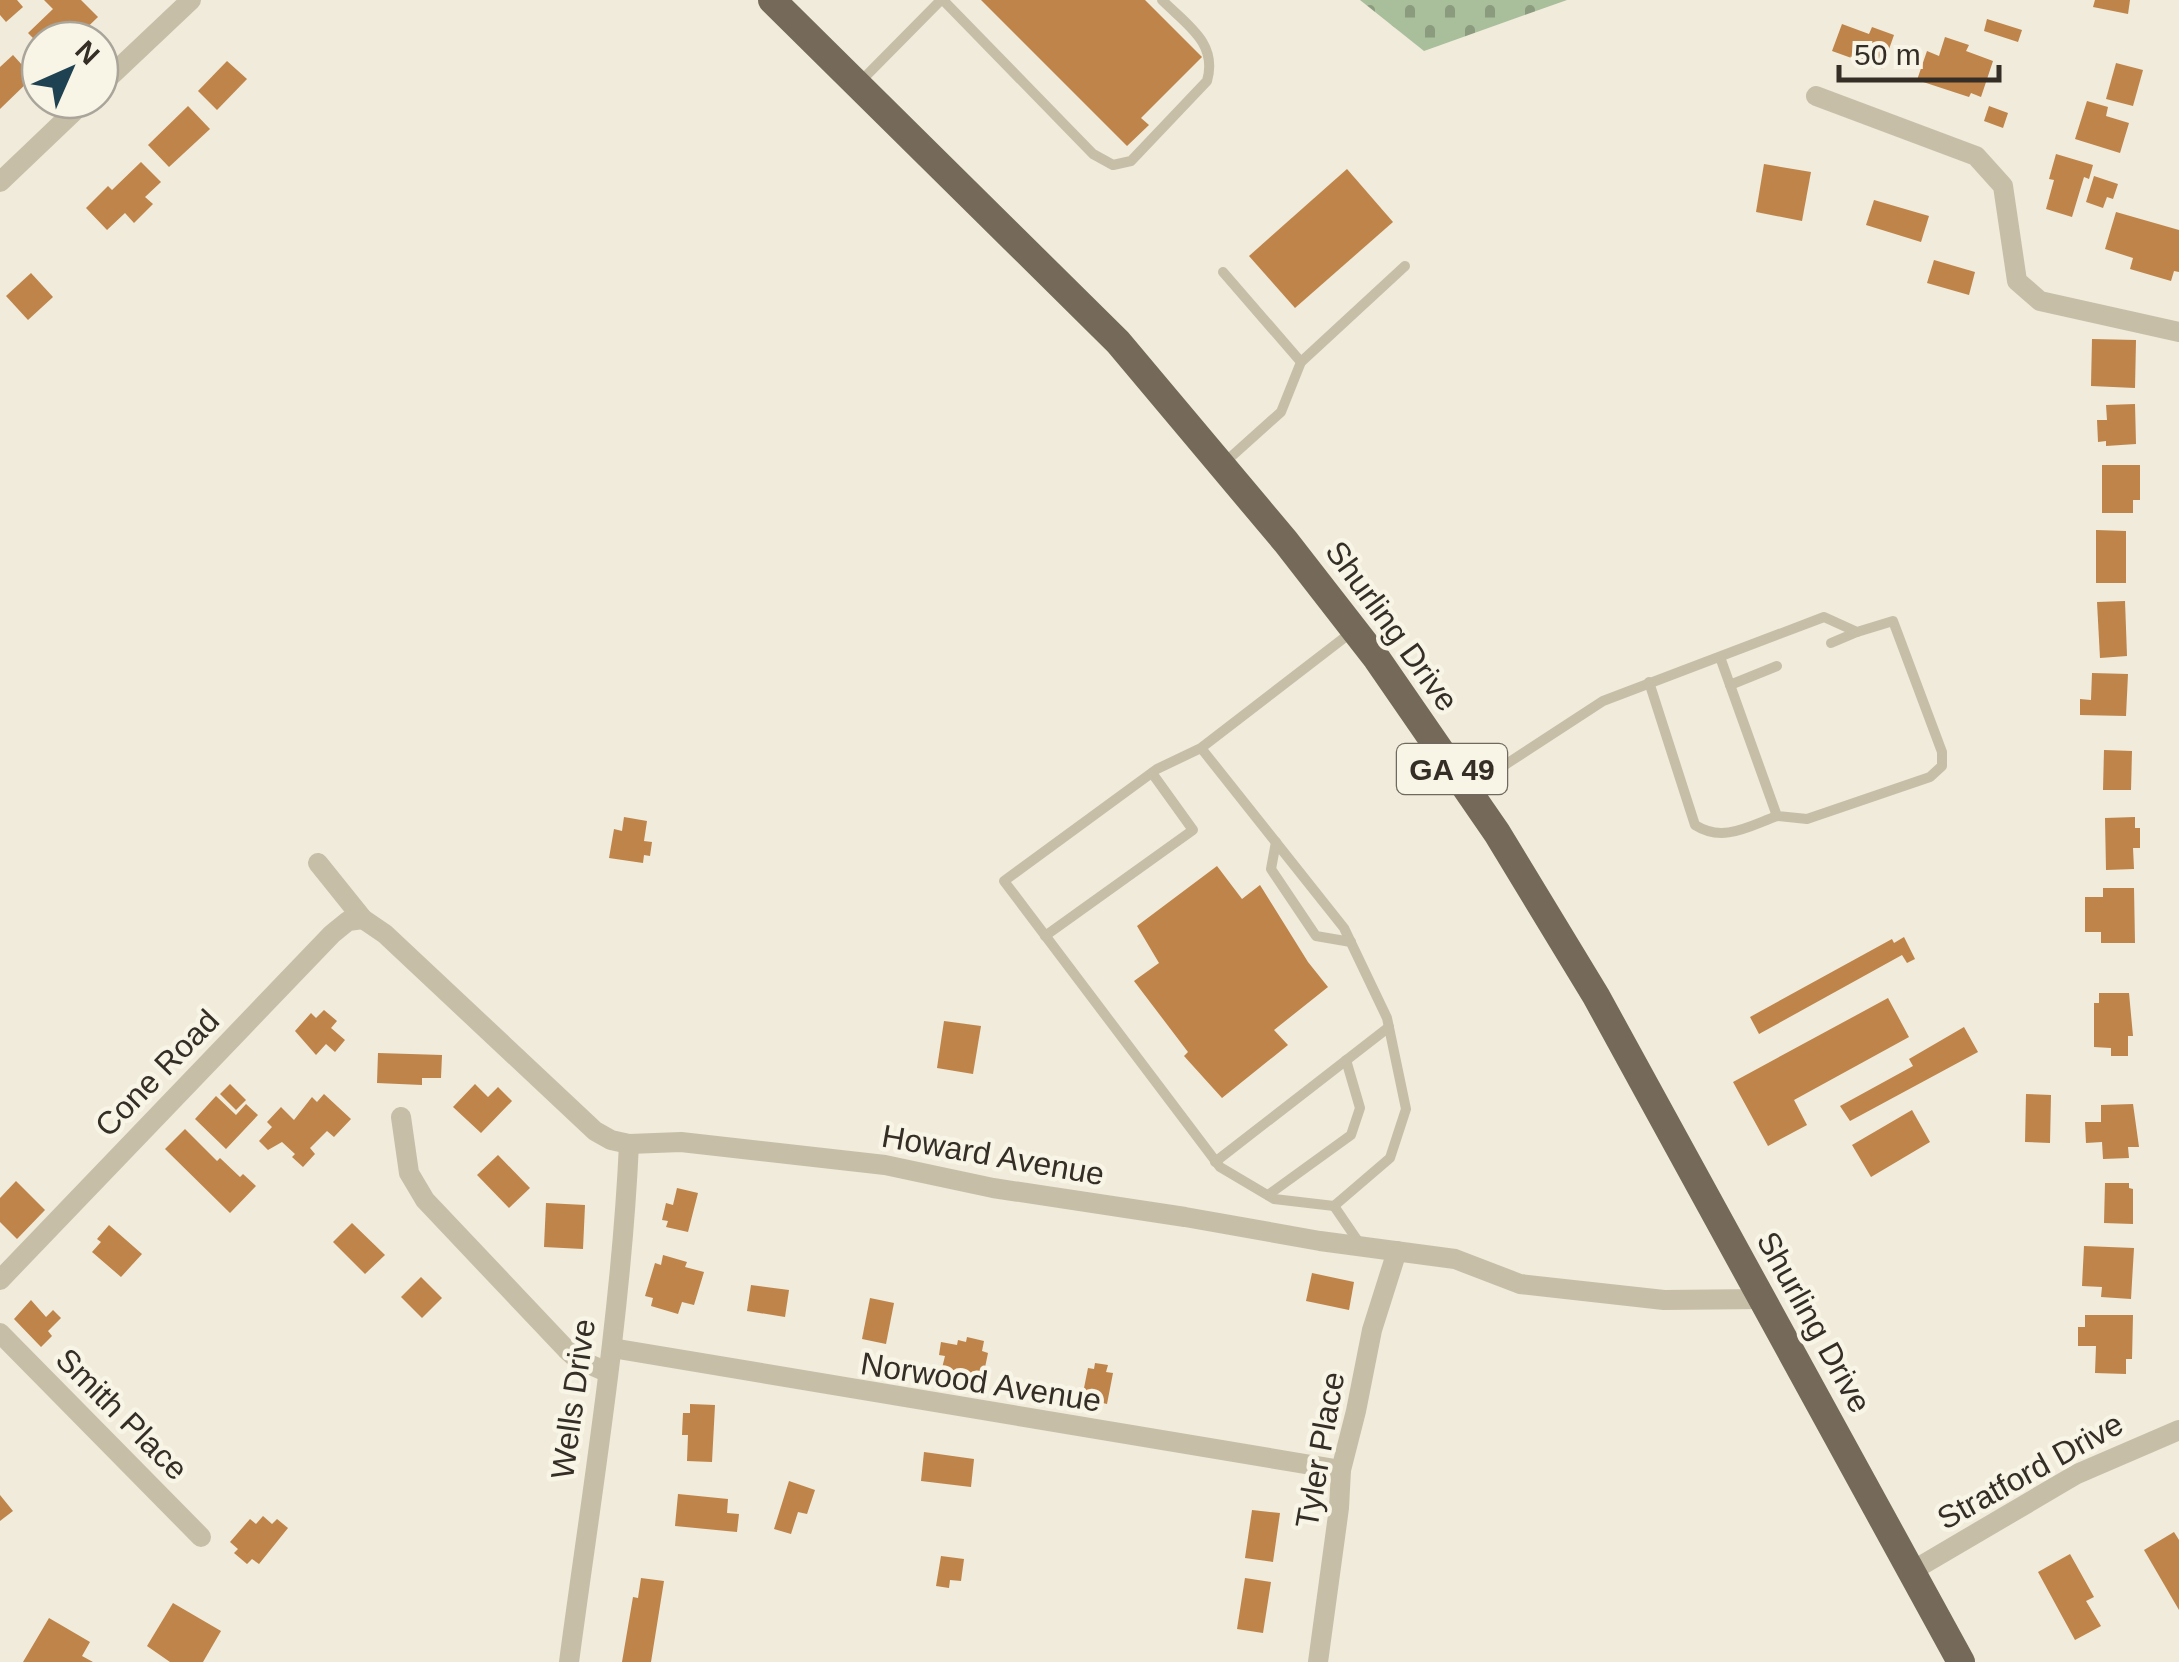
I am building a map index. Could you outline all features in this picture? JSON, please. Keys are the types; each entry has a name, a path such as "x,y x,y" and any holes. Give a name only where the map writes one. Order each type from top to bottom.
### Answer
{"main road":[{"name":"Shurling Drive","path":"772,0 1118,342 1222,464 1354,630 1467,790 1596,996 1961,1662"}],"street":[{"path":"120,67 190,0"},
{"path":"1816,96 1976,156 2003,186 2017,281 2040,301 2179,332"},
{"path":"0,182 65,120"},
{"name":"Howard Avenue","path":"318,863 363,919 385,934 595,1131 611,1140 629,1144 681,1142 885,1165 993,1188 1455,1259 1520,1284 1664,1300 1761,1299"},
{"name":"Cone Road","path":"0,1280 332,934 348,921 363,919"},
{"path":"401,1117 410,1173 425,1200 566,1349 577,1359 607,1372"},
{"name":"Wells Drive","path":"569,1662 612,1348 626,1218 629,1144"},
{"name":"Tyler Place","path":"1318,1662 1341,1470 1372,1330 1397,1251"},
{"name":"Smith Place","path":"0,1333 200,1536"},
{"name":"Norwood Avenue","path":"612,1348 1341,1470"},
{"name":"Stratford Drive","path":"1912,1572 2077,1474 2179,1430"}],"lane":[{"path":"858,84 942,0 1094,154 1113,165 1131,161 1207,81 1212,65 1207,46 1162,0"},
{"path":"1222,464 1281,412 1300,362 1405,266"},
{"path":"1223,272 1300,362"},
{"path":"1467,790 1603,701 1649,682 1824,617 1857,632"},
{"path":"1649,682 1696,826 1722,835 1777,816 1807,820 1930,777 1942,766 1942,752 1893,621 1830,643"},
{"path":"1201,748 1344,928 1389,1027 1406,1109 1390,1158 1334,1206 1274,1199 1216,1162 1004,881 1152,773 1201,748 1354,630"},
{"path":"1720,658 1777,816"},
{"path":"1730,685 1777,666"},
{"path":"1045,936 1194,830 1152,773"},
{"path":"1276,842 1272,869 1316,936 1351,942"},
{"path":"1216,1162 1389,1027"},
{"path":"1268,1195 1351,1135 1360,1108 1346,1060"},
{"path":"1334,1206 1362,1247"}],"green space":[{"path":"1360,0 1567,0 1424,51"}],"building":[{"path":"0,0 17,0 23,7 6,22 0,15"},
{"path":"44,0 81,0 98,17 42,20 53,9"},
{"path":"981,0 1145,0 1202,57 1141,118 1149,125 1127,146"},
{"path":"2095,0 2130,0 2128,14 2093,7"},
{"path":"1987,19 2022,30 2018,42 1984,31"},
{"path":"1842,24 1869,34 1872,27 1894,35 1882,69 1832,51"},
{"path":"1945,37 1969,45 1966,51 1993,61 1981,97 1971,93 1969,97 1917,80 1927,51 1939,56"},
{"path":"13,55 20,63 20,90 0,109 0,67"},
{"path":"227,61 247,79 217,110 198,91"},
{"path":"2116,63 2143,70 2133,106 2106,99"},
{"path":"2087,101 2108,107 2106,116 2129,123 2120,153 2075,139"},
{"path":"188,106 210,129 169,167 148,145"},
{"path":"1989,106 2008,113 2003,128 1984,121"},
{"path":"2056,154 2093,165 2089,179 2084,177 2072,217 2046,209"},
{"path":"141,162 161,182 145,197 153,204 134,223 125,213 107,230 86,208"},
{"path":"1764,164 1811,172 1802,221 1756,212"},
{"path":"1347,169 1393,222 1295,308 1249,256"},
{"path":"2094,176 2118,184 2113,199 2107,197 2103,208 2086,202"},
{"path":"1874,200 1929,216 1921,242 1866,225"},
{"path":"2116,212 2179,230 2179,272 2174,271 2171,281 2130,269 2133,258 2105,249"},
{"path":"1934,260 1975,272 1969,295 1927,283"},
{"path":"31,273 53,297 28,320 6,296"},
{"path":"2092,339 2136,340 2135,388 2091,386"},
{"path":"2135,404 2136,444 2106,446 2106,441 2098,442 2097,420 2107,420 2106,405"},
{"path":"2102,465 2140,465 2140,500 2133,500 2133,513 2102,513"},
{"path":"2096,530 2126,531 2126,583 2096,583"},
{"path":"2125,601 2127,656 2100,658 2097,602"},
{"path":"2092,673 2128,674 2126,716 2080,715 2080,699 2091,700"},
{"path":"2104,750 2132,751 2131,790 2103,790"},
{"path":"624,817 647,821 644,841 652,842 650,856 644,855 643,863 609,858 614,829 622,831"},
{"path":"2135,817 2135,828 2140,828 2140,848 2133,848 2134,869 2106,870 2105,818"},
{"path":"1217,866 1242,899 1260,885 1328,987 1274,1030 1288,1045 1222,1098 1184,1056 1188,1052 1134,981 1159,963 1137,926"},
{"path":"2103,888 2134,888 2135,943 2101,943 2101,932 2085,932 2085,897 2103,897"},
{"path":"1904,937 1915,959 1907,963 1902,955 1759,1034 1750,1017 1892,939 1894,943"},
{"path":"2099,993 2129,993 2133,1036 2128,1036 2128,1056 2111,1056 2111,1048 2094,1047 2094,1003 2099,1003"},
{"path":"1888,998 1909,1037 1794,1100 1807,1125 1768,1146 1733,1082"},
{"path":"324,1010 337,1021 331,1028 345,1040 335,1052 326,1044 316,1055 295,1031 311,1013 316,1018"},
{"path":"944,1021 981,1026 973,1074 937,1068"},
{"path":"1964,1027 1978,1052 1850,1121 1840,1106 1913,1066 1909,1059"},
{"path":"378,1053 442,1055 441,1078 422,1078 422,1085 377,1083"},
{"path":"230,1084 246,1100 236,1110 220,1094"},
{"path":"475,1084 488,1097 498,1087 512,1101 481,1133 453,1107"},
{"path":"324,1094 351,1119 334,1137 327,1131 310,1148 315,1154 303,1167 282,1142 268,1150 259,1141 272,1127 267,1122 281,1107 294,1120 312,1097 317,1102"},
{"path":"2026,1094 2051,1095 2050,1143 2025,1142"},
{"path":"216,1096 236,1115 246,1104 258,1115 226,1149 195,1119"},
{"path":"2133,1104 2139,1147 2128,1147 2129,1158 2103,1159 2102,1142 2086,1143 2085,1122 2101,1122 2101,1105"},
{"path":"1912,1110 1930,1142 1871,1177 1852,1145"},
{"path":"185,1129 217,1161 220,1158 256,1186 230,1213 165,1149"},
{"path":"498,1155 530,1188 509,1208 477,1175"},
{"path":"16,1181 45,1210 17,1239 0,1222 0,1198"},
{"path":"2105,1183 2129,1183 2133,1189 2133,1224 2104,1223"},
{"path":"677,1188 698,1193 688,1232 666,1227 668,1221 662,1220 666,1203 673,1205"},
{"path":"546,1203 585,1205 583,1249 544,1247"},
{"path":"352,1223 385,1255 365,1274 333,1242"},
{"path":"109,1225 142,1254 121,1277 92,1252"},
{"path":"2084,1246 2134,1248 2131,1299 2101,1297 2102,1287 2082,1286"},
{"path":"663,1255 704,1272 694,1305 682,1302 678,1314 651,1306 653,1298 645,1296 655,1263 661,1265"},
{"path":"1312,1273 1354,1282 1349,1310 1306,1301"},
{"path":"421,1277 442,1298 422,1318 401,1297"},
{"path":"751,1285 789,1290 785,1317 747,1311"},
{"path":"870,1298 894,1303 886,1344 862,1339"},
{"path":"31,1300 46,1317 53,1310 61,1318 48,1331 52,1336 41,1347 14,1319"},
{"path":"2085,1315 2133,1315 2132,1359 2126,1359 2126,1374 2095,1373 2096,1346 2078,1346 2078,1327 2085,1327"},
{"path":"967,1337 984,1341 982,1351 988,1353 983,1377 942,1368 945,1356 939,1355 941,1342 957,1345 958,1340 966,1342"},
{"path":"1095,1363 1108,1365 1106,1372 1113,1373 1107,1404 1082,1398 1088,1368 1094,1369"},
{"path":"690,1404 715,1405 712,1462 687,1461 688,1435 682,1435 683,1413 690,1413"},
{"path":"924,1452 974,1459 971,1487 921,1481"},
{"path":"789,1481 815,1490 807,1514 798,1512 791,1534 774,1529"},
{"path":"678,1494 728,1499 727,1513 739,1514 737,1532 675,1526"},
{"path":"0,1495 13,1511 0,1521"},
{"path":"1252,1510 1280,1513 1273,1562 1245,1558"},
{"path":"263,1516 272,1524 277,1519 288,1528 259,1564 252,1559 247,1564 234,1553 238,1549 230,1542 250,1519 256,1524"},
{"path":"2174,1532 2179,1540 2179,1610 2144,1550"},
{"path":"2070,1554 2094,1597 2086,1601 2101,1626 2075,1640 2038,1572"},
{"path":"941,1556 964,1559 961,1581 950,1580 949,1588 936,1586"},
{"path":"641,1578 664,1581 651,1662 622,1662 633,1597 638,1598"},
{"path":"1245,1578 1271,1582 1263,1633 1237,1629"},
{"path":"173,1603 221,1631 203,1662 170,1662 147,1646"},
{"path":"49,1618 90,1642 82,1656 93,1662 23,1662"}]}
